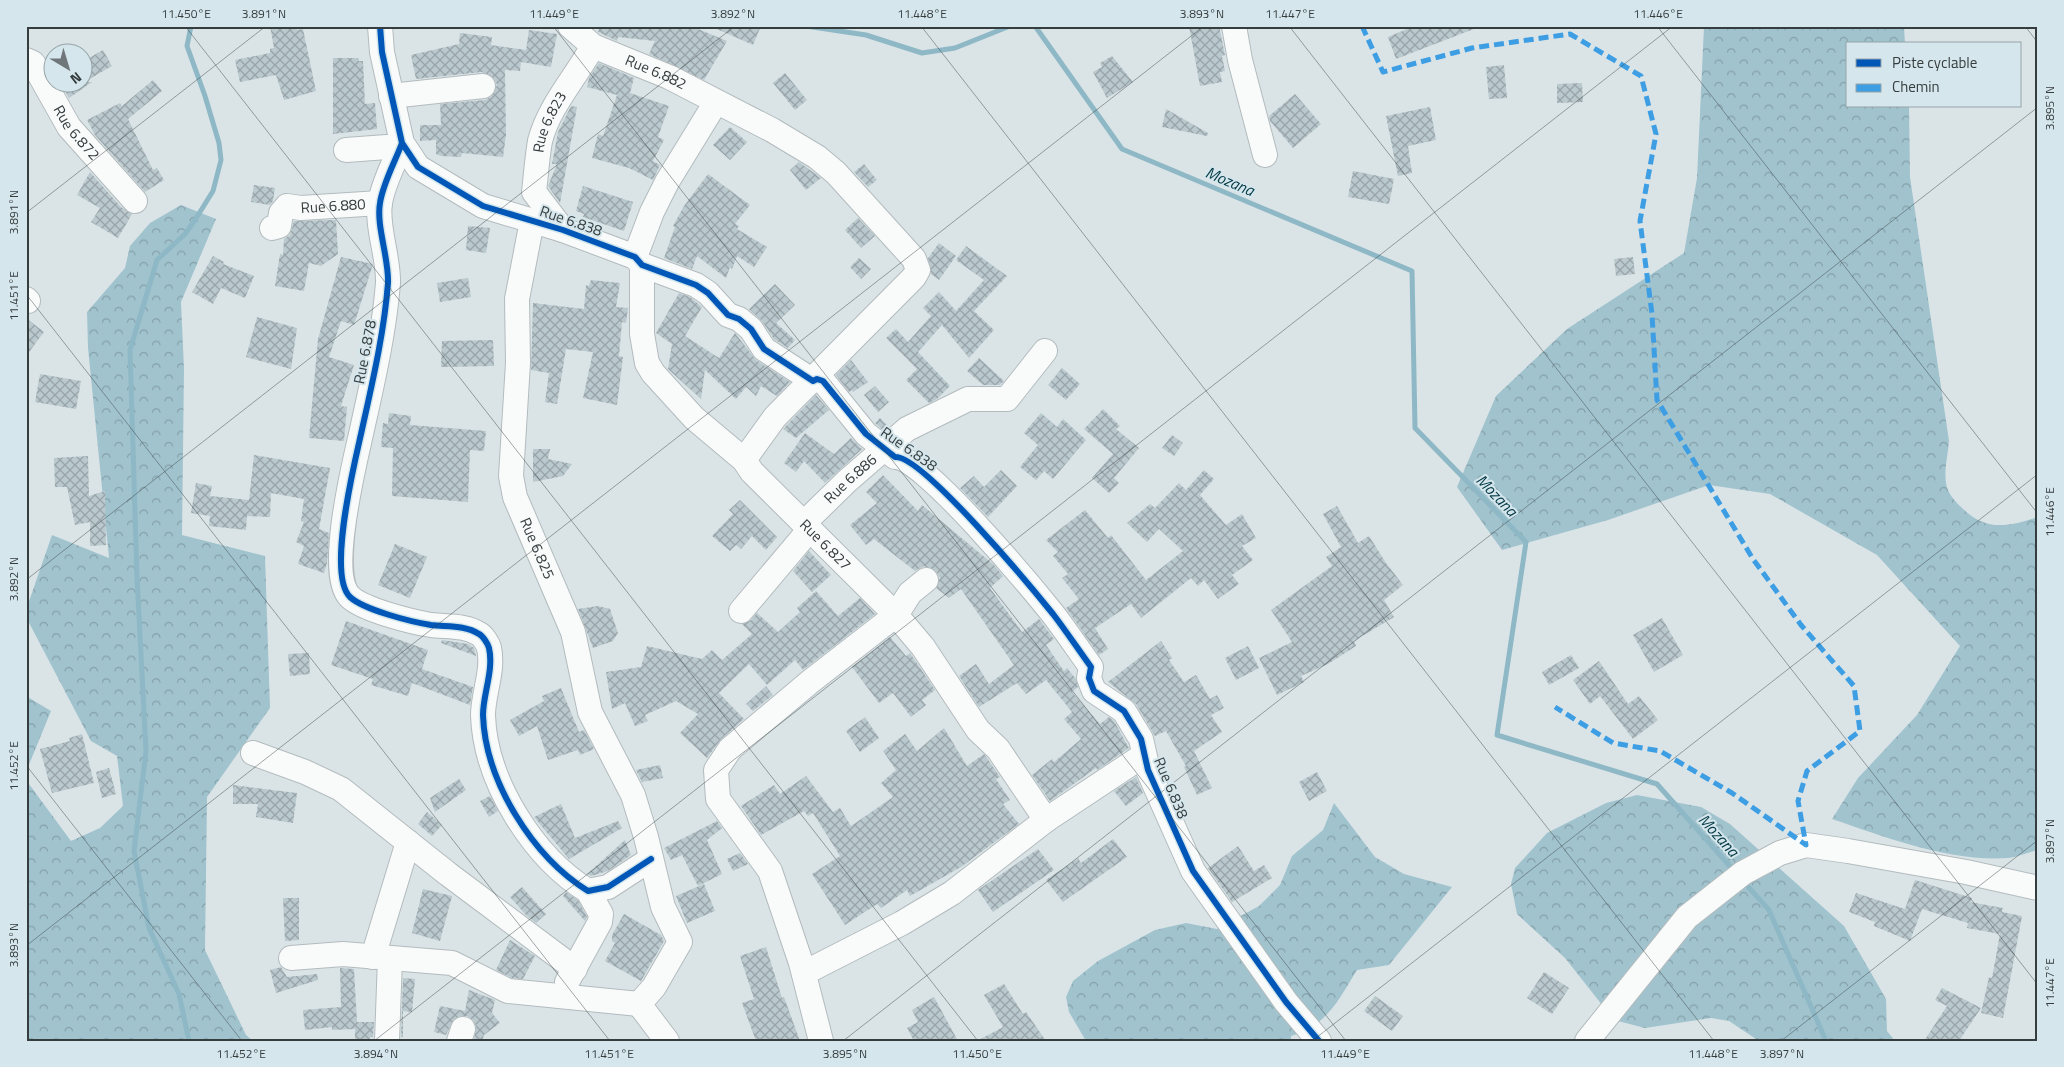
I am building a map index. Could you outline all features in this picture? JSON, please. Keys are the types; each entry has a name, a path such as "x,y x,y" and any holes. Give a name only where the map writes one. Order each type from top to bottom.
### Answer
{"street":[{"name":"Rue 6.838","path":"380,26 401,146 418,167 483,206 562,230 696,285 708,293 728,315 739,319 751,329 764,349 813,381 817,379 823,381 866,434 883,449 895,457 901,456 909,460 940,486 1037,595 1091,667 1089,678 1094,691 1124,712 1141,739 1148,770 1193,871 1292,1009 1319,1041"},
{"path":"1234,26 1240,60 1266,155"},
{"name":"Rue 6.882","path":"580,32 772,130 817,157 836,173 914,259 918,270 914,277 848,342 813,381"},
{"name":"Rue 6.823","path":"562,230 534,192 540,140 558,100 580,71 580,32"},
{"name":"Rue 6.872","path":"26,60 33,63 69,128 135,201"},
{"path":"391,96 483,86"},
{"path":"639,261 652,212 667,182 716,102"},
{"path":"346,150 401,146"},
{"name":"Rue 6.878","path":"401,146 380,203 388,273 385,316 346,512 340,568 342,583 350,597 385,614 431,625 460,627 480,634 489,646 490,658 483,712 485,741 499,783 536,845 588,892"},
{"name":"Rue 6.880","path":"272,228 278,226 281,213 287,206 301,208 380,203"},
{"name":"Rue 6.825","path":"532,221 517,299 518,363 510,476 514,497 573,632 590,712 633,795 646,837 663,907 680,942 654,987 639,1004"},
{"name":"Rue 6.827","path":"639,261 642,334 647,363 653,373 694,418 744,460 896,615 923,647 978,730 998,749 1046,820"},
{"name":"Rue 6.886","path":"742,611 807,526 847,480 883,449 908,429 968,399 1008,399 1045,351"},
{"path":"744,460 775,417 813,381"},
{"path":"822,1041 804,973 770,871 718,799 716,770 719,762 730,749 811,681 896,615 910,593 926,580"},
{"path":"253,753 306,772 341,789 576,969"},
{"path":"804,973 902,923 952,893 1046,820 1144,755"},
{"path":"387,1041 382,957 408,842"},
{"path":"1587,1041 1687,917 1743,873 1780,853 1806,845 1848,850 1966,872 2038,888"},
{"path":"559,994 576,969 600,922 602,914 588,892 608,888 651,860"},
{"path":"291,958 343,954 452,963 508,991 559,994 639,1004 667,1041"}],"green space":[{"path":"1704,26 1904,26 1905,42 1846,42 1846,108 1909,108 1910,177 1949,441 1945,473 1948,490 1955,501 1969,514 1987,524 2006,525 2038,517 2038,850 2008,858 1963,856 1919,847 1832,819 1858,778 1917,715 1960,646 1877,555 1770,494 1709,485 1608,520 1502,550 1457,487 1496,396 1567,329 1684,253 1697,178"},
{"path":"181,205 216,219 181,302 184,369 182,535 265,556 270,708 207,797 205,950 246,1035 253,1041 26,1041 26,780 71,841 100,828 123,806 117,756 91,741 26,617 26,610 52,535 109,558 88,348 87,312 125,268 130,246 150,223"},
{"path":"26,696 51,711 26,772"},
{"path":"1637,795 1701,807 1730,824 1844,926 1886,999 1887,1031 1895,1041 1759,1041 1729,1021 1711,1018 1645,1028 1614,1020 1565,958 1517,914 1511,884 1515,868 1547,833 1606,803"},
{"path":"1334,803 1375,857 1404,874 1452,887 1389,965 1357,970 1337,1002 1323,1018 1314,1025 1291,1036 1291,1041 1086,1041 1069,1012 1066,997 1073,981 1098,961 1155,930 1186,923 1217,929 1259,906 1280,885 1292,856 1323,830"}],"building":[{"path":"270,26 296,26 297,30 303,29 316,91 284,100 276,75 240,82 235,60 270,53 270,49 274,48"},
{"path":"600,26 691,26 727,41 704,80 649,54 655,41 618,37 617,41 598,32"},
{"path":"710,26 761,26 753,45"},
{"path":"1189,26 1219,26 1225,55 1222,56 1225,71 1220,72 1222,82 1200,86"},
{"path":"1406,26 1479,27 1396,59 1388,37 1407,29"},
{"path":"529,30 557,34 551,67 521,62 520,71 505,70 506,135 503,157 462,153 461,157 441,156 436,154 436,140 420,141 420,125 441,125 440,104 485,100 491,97 497,85 494,78 482,72 416,79 411,55 459,44 460,33 492,37 491,45 526,50"},
{"path":"103,50 112,66 92,77 92,56"},
{"path":"1112,56 1133,82 1107,98 1093,72 1102,67 1100,63"},
{"path":"333,58 358,58 359,61 363,61 365,104 375,103 377,129 333,134"},
{"path":"599,63 634,78 630,93 669,106 658,137 664,140 653,161 660,165 653,180 629,168 592,158 598,134 603,136 617,95 587,87 589,78"},
{"path":"1504,65 1507,98 1489,99 1486,67"},
{"path":"785,73 807,100 795,110 773,83"},
{"path":"153,80 162,91 128,119 153,170 157,168 164,180 145,192 95,135 87,120 120,103 122,106"},
{"path":"1582,83 1583,102 1557,103 1557,84"},
{"path":"66,92 78,92 69,98"},
{"path":"1295,94 1321,124 1293,148 1270,121 1269,116"},
{"path":"571,106 577,107 560,203 548,186 557,164 552,164 558,132"},
{"path":"1430,107 1436,140 1408,146 1412,173 1398,176 1386,116"},
{"path":"1166,109 1208,133 1207,136 1162,127"},
{"path":"730,127 747,142 730,160 713,145"},
{"path":"799,162 821,178 806,190 790,170"},
{"path":"864,164 877,180 868,187 854,172"},
{"path":"1353,171 1394,179 1389,204 1348,197"},
{"path":"90,172 121,207 132,214 118,238 91,222 100,208 77,195"},
{"path":"708,174 750,205 735,224 739,226 737,229 767,247 754,267 737,256 726,278 697,256 692,269 664,258 675,227 673,226 684,206"},
{"path":"254,185 275,188 273,201 270,205 251,202"},
{"path":"583,186 633,202 624,231 583,217 584,214 576,211"},
{"path":"858,218 875,236 861,248 845,230"},
{"path":"336,220 338,254 321,266 309,263 304,291 275,286 280,254 283,255 284,239 290,235 294,221"},
{"path":"468,226 490,228 486,253 466,250"},
{"path":"939,243 956,256 939,280 931,274 928,258"},
{"path":"966,246 1007,276 974,311 994,330 969,358 942,325 918,352 950,386 937,399 929,403 906,380 917,369 886,338 896,329 908,342 931,316 923,308 939,292 956,311 984,280 956,260"},
{"path":"213,256 224,262 223,264 254,276 245,298 221,288 213,304 192,292"},
{"path":"341,257 373,264 354,325 341,321 329,357 354,365 341,406 347,407 344,441 309,438 318,339"},
{"path":"1633,257 1635,274 1616,276 1614,259"},
{"path":"859,258 871,269 861,279 850,267"},
{"path":"468,278 471,297 440,302 437,283"},
{"path":"591,280 620,283 616,307 628,308 626,323 622,322 619,356 623,357 617,405 583,398 593,352 566,349 557,404 545,402 549,373 531,370 533,303 584,309 586,285 589,286"},
{"path":"775,284 795,305 776,323 795,340 788,348 774,339 762,321 749,309"},
{"path":"679,293 690,297 702,307 685,336 719,358 735,333 756,360 790,382 777,396 761,386 756,396 746,387 736,399 705,370 701,399 668,369 672,344 656,333"},
{"path":"257,317 297,328 291,369 246,357"},
{"path":"26,318 44,332 26,356"},
{"path":"493,340 494,366 441,367 442,341"},
{"path":"979,358 1004,381 1000,385 983,385 967,371"},
{"path":"851,360 868,382 853,392 852,390 849,392 836,375"},
{"path":"1062,368 1080,384 1066,400 1048,385"},
{"path":"40,374 81,381 76,409 35,402"},
{"path":"875,386 889,402 878,412 864,395"},
{"path":"816,395 829,410 796,438 783,429"},
{"path":"1103,409 1120,426 1116,429 1139,448 1114,478 1119,483 1109,493 1092,478 1113,454 1084,429"},
{"path":"389,413 411,416 410,425 486,431 484,451 470,450 468,502 392,496 393,448 381,447 383,423 388,424"},
{"path":"1041,413 1057,427 1063,419 1086,440 1053,479 1044,471 1036,480 1020,467 1038,445 1024,433"},
{"path":"880,418 889,427 884,431 875,423"},
{"path":"805,433 834,454 851,438 862,449 825,483 804,461 796,472 784,463"},
{"path":"1172,435 1183,443 1174,456 1162,448"},
{"path":"533,449 550,449 548,459 572,464 563,476 533,482"},
{"path":"254,455 330,468 319,529 329,533 327,563 324,573 298,564 304,546 296,542 304,522 301,521 304,499 271,493 270,517 247,516 246,530 209,526 210,516 191,513 196,483 212,486 210,496 249,500"},
{"path":"88,456 89,496 105,491 106,545 90,546 90,522 75,525 67,487 55,487 54,458"},
{"path":"1001,470 1017,486 988,517 960,488 974,476 984,487"},
{"path":"1204,470 1214,479 1200,495 1226,525 1242,514 1256,538 1242,546 1253,560 1232,575 1239,584 1218,599 1204,580 1198,586 1191,578 1141,618 1131,604 1095,628 1108,649 1099,655 1066,608 1079,599 1062,578 1068,574 1053,556 1058,552 1046,540 1085,510 1108,538 1111,535 1146,580 1183,551 1159,529 1147,542 1127,523 1150,504 1155,508 1179,483 1186,490"},
{"path":"883,475 918,511 922,505 994,565 1003,576 990,588 1022,632 1039,619 1054,639 1046,645 1064,671 1067,668 1076,679 1078,687 1072,692 1100,724 1109,717 1114,721 1129,748 1097,770 1096,768 1050,801 1032,775 1052,759 1054,762 1081,739 1064,719 1072,712 1046,680 1026,694 1017,683 979,707 959,676 976,664 989,684 1014,665 961,589 949,598 936,588 940,578 936,571 924,566 915,571 874,539 866,545 850,525 877,503 866,492"},
{"path":"740,500 777,537 766,550 752,536 741,549 736,545 730,551 712,536 733,514 729,510"},
{"path":"1337,506 1358,543 1369,536 1403,585 1384,600 1394,617 1354,641 1356,646 1328,664 1301,676 1304,682 1277,695 1259,658 1292,642 1271,610 1332,566 1326,557 1341,547 1323,514"},
{"path":"395,544 427,557 410,598 378,585"},
{"path":"809,551 831,575 812,592 793,571"},
{"path":"816,591 838,616 860,598 875,614 803,670 795,660 767,685 749,664 719,693 744,719 721,739 707,758 680,733 698,714 676,701 645,715 648,721 635,726 625,703 612,709 606,672 641,667 647,646 702,659 712,650 722,660 752,634 742,624 751,620 757,613 778,632 800,612 797,608"},
{"path":"598,606 610,609 618,633 613,641 593,648 578,609"},
{"path":"1662,618 1683,655 1654,672 1633,635"},
{"path":"346,621 428,650 422,669 473,687 470,705 412,683 408,696 371,685 373,679 331,665"},
{"path":"890,637 906,656 910,653 935,690 922,700 926,705 911,717 893,693 879,703 852,667"},
{"path":"442,640 468,644 474,648 476,656 441,643"},
{"path":"1161,641 1172,658 1169,660 1184,682 1196,675 1210,699 1217,695 1224,708 1211,715 1222,732 1194,751 1212,788 1197,795 1184,767 1186,766 1166,731 1155,736 1136,704 1108,682"},
{"path":"1248,646 1259,668 1236,680 1225,658"},
{"path":"309,653 310,674 290,676 288,654"},
{"path":"1571,655 1579,668 1549,685 1542,672"},
{"path":"1599,661 1628,704 1639,696 1658,720 1633,739 1600,696 1590,704 1573,680"},
{"path":"766,686 773,695 753,711 746,704"},
{"path":"561,688 579,732 584,730 594,749 580,755 578,750 548,760 537,726 519,736 510,720 544,701 542,696"},
{"path":"865,717 879,738 860,752 846,731"},
{"path":"944,728 967,766 984,754 1000,777 996,779 1010,800 1003,804 1019,824 961,867 910,896 907,890 881,908 877,904 845,925 812,874 840,856 813,813 808,816 804,811 761,835 741,806 774,785 780,794 806,776 833,812 840,808 851,826 893,797 881,783 896,770 883,751 905,734 917,751"},
{"path":"82,734 94,783 52,793 40,749 70,741 69,738"},
{"path":"660,765 663,778 642,782 636,770"},
{"path":"109,768 116,794 102,798 96,772"},
{"path":"1317,772 1327,791 1309,801 1299,782"},
{"path":"1136,777 1143,793 1126,806 1114,791"},
{"path":"459,779 466,790 435,812 430,798"},
{"path":"233,785 297,793 293,823 256,817 258,804 233,804"},
{"path":"490,796 498,811 489,817 480,801"},
{"path":"561,804 575,838 618,821 622,828 569,859 534,817"},
{"path":"427,812 442,825 432,836 418,824"},
{"path":"717,821 722,828 707,840 722,874 698,886 682,855 671,860 664,848"},
{"path":"1113,839 1127,857 1063,902 1046,880 1078,858 1081,863"},
{"path":"625,840 631,855 608,871 591,876 587,874"},
{"path":"1238,846 1254,871 1264,865 1272,878 1232,902 1208,868"},
{"path":"1038,849 1054,870 993,912 978,890"},
{"path":"740,853 748,864 733,871 727,859"},
{"path":"1915,880 1972,898 1970,902 2003,908 2002,912 2022,916 2003,1018 1981,1013 1989,977 1992,978 2000,934 1967,928 1968,923 1922,909 1910,941 1874,926 1875,922 1849,912 1856,893 1905,909"},
{"path":"704,884 715,911 687,923 676,896"},
{"path":"522,887 546,914 536,923 510,897"},
{"path":"423,889 452,896 440,941 412,933"},
{"path":"566,892 578,900 587,917 585,921 563,896"},
{"path":"283,898 299,898 299,940 285,941"},
{"path":"624,914 661,935 664,941 641,981 605,961 615,943 612,941 612,935"},
{"path":"510,940 535,956 523,979 512,978 496,970"},
{"path":"766,947 782,998 784,997 800,1041 756,1041 742,1003 754,999 740,956"},
{"path":"281,967 287,977 317,974 318,980 276,993 270,970"},
{"path":"340,968 354,969 357,1022 374,1022 373,1037 370,1037 370,1041 355,1041 355,1029 332,1030 332,1027 305,1030 303,1010 341,1007"},
{"path":"1544,972 1569,988 1552,1014 1527,998"},
{"path":"403,978 415,979 412,1012 403,1011 403,1037 401,1037"},
{"path":"1004,984 1023,1014 1026,1012 1046,1041 977,1041 1003,1027 984,995"},
{"path":"1942,988 1981,1008 1959,1041 1924,1041 1947,1006 1935,1000"},
{"path":"469,990 495,1000 492,1013 500,1023 484,1035 482,1041 474,1040 476,1026 473,1020 467,1016 460,1016 454,1019 446,1035 434,1032 440,1006 465,1011"},
{"path":"1375,996 1403,1016 1392,1031 1364,1011"},
{"path":"934,997 958,1041 914,1041 907,1028 918,1022 912,1010"}],"waterway":[{"path":"189,1041 179,994 149,928 134,851 146,751 137,577 130,350 157,260 185,234 195,220 213,191 221,160 219,143 205,96 187,46 191,26"},
{"name":"Mozana","path":"806,26 866,35 922,53 955,48 1010,26"},
{"name":"Mozana","path":"1035,26 1122,149 1412,271 1415,428 1526,542 1497,735 1657,784 1736,873"},
{"name":"Mozana","path":"1743,881 1769,910 1826,1041"}],"marked path":[{"path":"1362,26 1383,72 1472,48 1570,34 1641,76 1656,134 1640,221 1652,314 1657,400 1753,559 1801,625 1854,686 1860,731 1807,771 1798,801 1806,845 1732,793 1660,751 1613,743 1555,707"}],"cycle path":[{"path":"380,26 382,52 402,143 418,167 483,206 563,230 635,257 642,265 696,285 708,293 728,315 739,319 751,329 764,349 813,381 817,379 823,381 866,434 895,457 908,462 928,477 1001,552 1053,614 1091,667 1089,678 1094,691 1124,711 1141,739 1148,770 1193,871 1286,1002 1319,1041"},
{"path":"402,143 386,180 380,203 379,212 387,263 388,283 377,359 344,519 341,567 344,585 350,597 377,611 431,625 468,629 484,638 489,648 490,665 483,715 486,740 493,766 503,791 531,838 568,876 588,891 608,887 651,859"}]}
